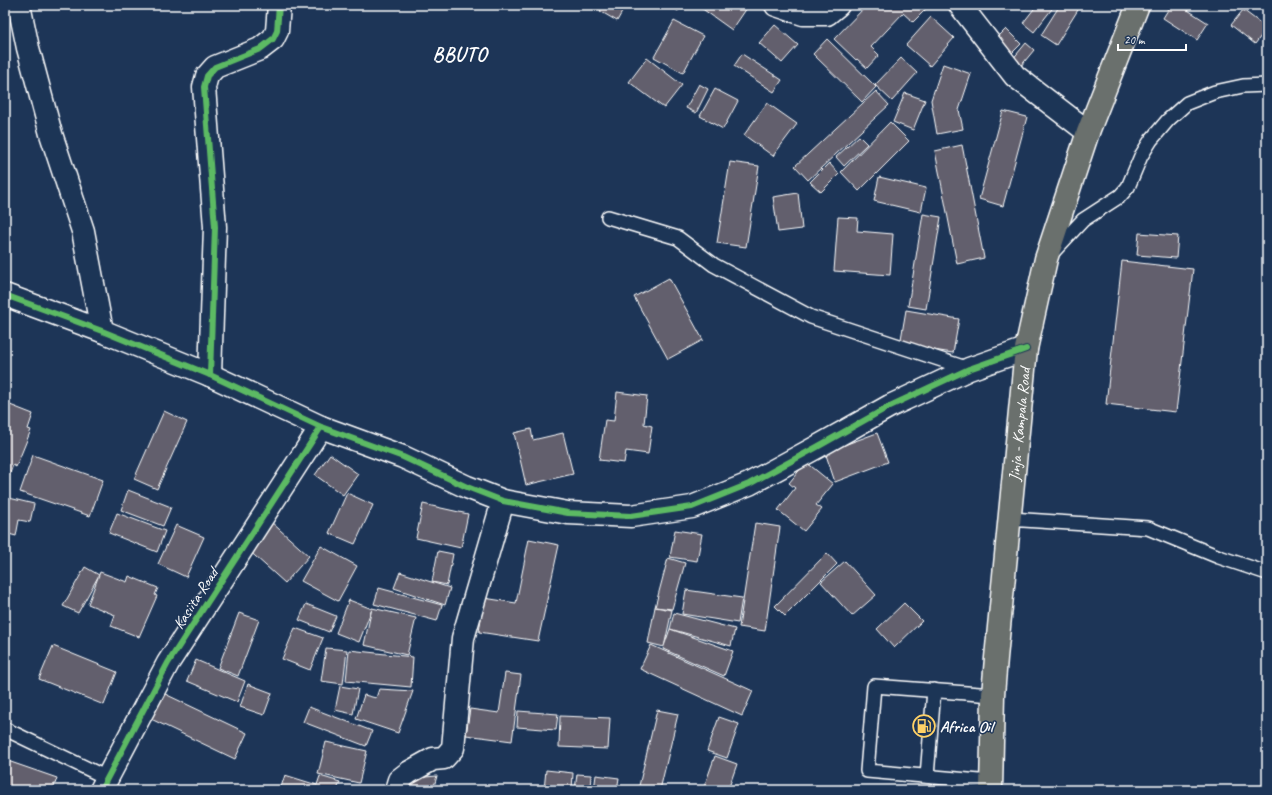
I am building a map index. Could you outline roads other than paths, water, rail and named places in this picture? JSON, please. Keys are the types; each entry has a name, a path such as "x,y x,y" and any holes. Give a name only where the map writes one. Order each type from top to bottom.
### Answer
{"highway":[{"name":"Jinja - Kampala Road","path":"991,786 993,696 1026,349 1046,259 1088,132 1138,5"}],"street":[{"path":"19,5 28,48 51,134 83,231 102,331"},
{"path":"210,375 215,227 204,88 207,76 215,67 260,49 273,39 277,31 279,5"},
{"path":"776,5 803,14 827,14 838,5"},
{"path":"960,5 1015,76 1088,132"},
{"path":"5,295 102,331 210,375 321,427 402,458 504,501 568,513 631,516 692,508 749,484 890,406 969,369 1026,349"},
{"name":"Kasiita Road","path":"104,784 168,663 321,427"},
{"path":"396,790 399,780 408,773 433,760 444,758 453,748 463,638 504,501"}],"lane":[{"path":"1046,259 1083,220 1120,196 1128,187 1141,156 1151,140 1168,120 1187,103 1215,92 1243,86 1267,85"},
{"path":"608,217 678,238 714,265 812,317 969,369"},
{"path":"1009,519 1148,528 1218,557 1267,573"},
{"path":"991,786 928,776 866,771 874,686 993,696"},
{"path":"928,776 934,690"},
{"path":"5,729 104,784"}],"place":[{"name":"Africa Oil","path":"924,726"}],"district":[{"name":"BBUTO","path":"460,54"}]}
